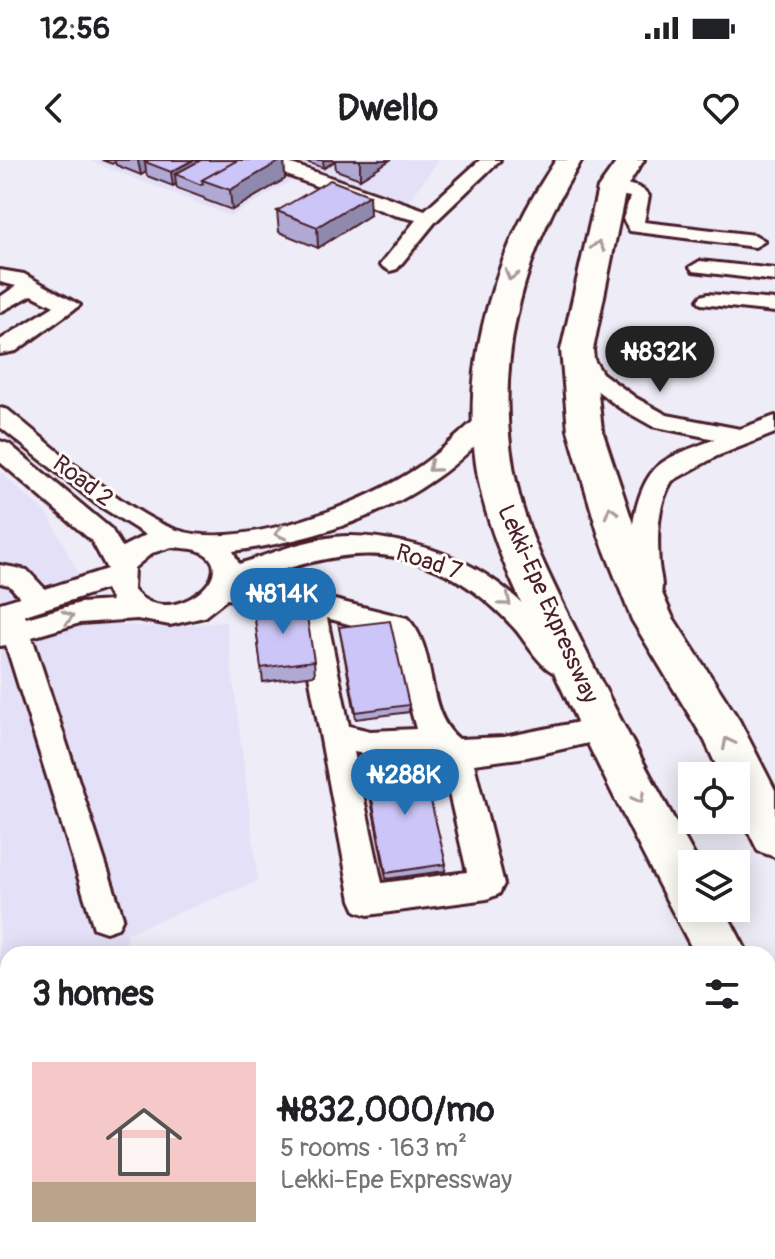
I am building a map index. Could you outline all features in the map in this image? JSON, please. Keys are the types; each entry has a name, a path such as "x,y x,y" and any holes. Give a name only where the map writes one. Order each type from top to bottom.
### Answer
{"highway":[{"name":"Lekki-Epe Expressway","path":"569,160 537,213 511,273 490,367 491,439 500,495 520,552 594,710 678,872"},
{"path":"631,160 612,188 577,350 585,430 618,536 653,620 723,733 775,837"}],"street":[{"path":"263,160 401,211 429,217"},
{"path":"390,265 429,217 491,160"},
{"path":"612,188 636,192 640,196 633,219 637,227 755,241"},
{"path":"700,267 775,275"},
{"path":"0,276 17,278 69,305 8,346 0,347"},
{"path":"0,306 31,286"},
{"path":"708,300 775,306"},
{"path":"577,350 594,377 628,403 660,421 763,432"},
{"name":"Road 2","path":"0,415 91,490 143,524 172,538"},
{"path":"211,545 245,542 346,512 389,495 426,474 493,416"},
{"path":"653,620 643,551 649,507 663,475 763,432"},
{"name":"Road 2","path":"0,449 102,535 118,572"},
{"path":"172,538 199,540 211,545 227,563 226,582 211,601 185,612 156,614 138,609 6,623 41,601 118,572 140,548 172,538"},
{"name":"Road 7","path":"226,582 330,546 375,546 413,552 451,564 485,584 517,610 594,710"},
{"path":"118,572 120,594 138,609"},
{"path":"0,574 17,577 41,601"},
{"path":"226,582 381,620 397,625 404,632 418,692 431,729 447,746 487,884 368,900 310,604"},
{"path":"6,623 106,917"},
{"path":"338,736 370,743 491,750 594,710"}],"shaded area":[{"path":"88,160 439,160 395,218 293,180 231,216"},
{"path":"0,472 49,516 100,616 124,625 158,627 226,622 258,881 127,933 126,946 0,946"}],"building":[{"path":"193,160 171,172 145,162"},
{"path":"201,160 238,160 202,180 201,185 175,174"},
{"path":"238,160 282,160 230,190 202,180"},
{"path":"330,180 369,195 317,227 277,211"},
{"path":"305,604 314,661 261,668 254,610"},
{"path":"390,621 409,705 356,712 339,627"},
{"path":"421,760 446,864 386,873 366,768"}]}
